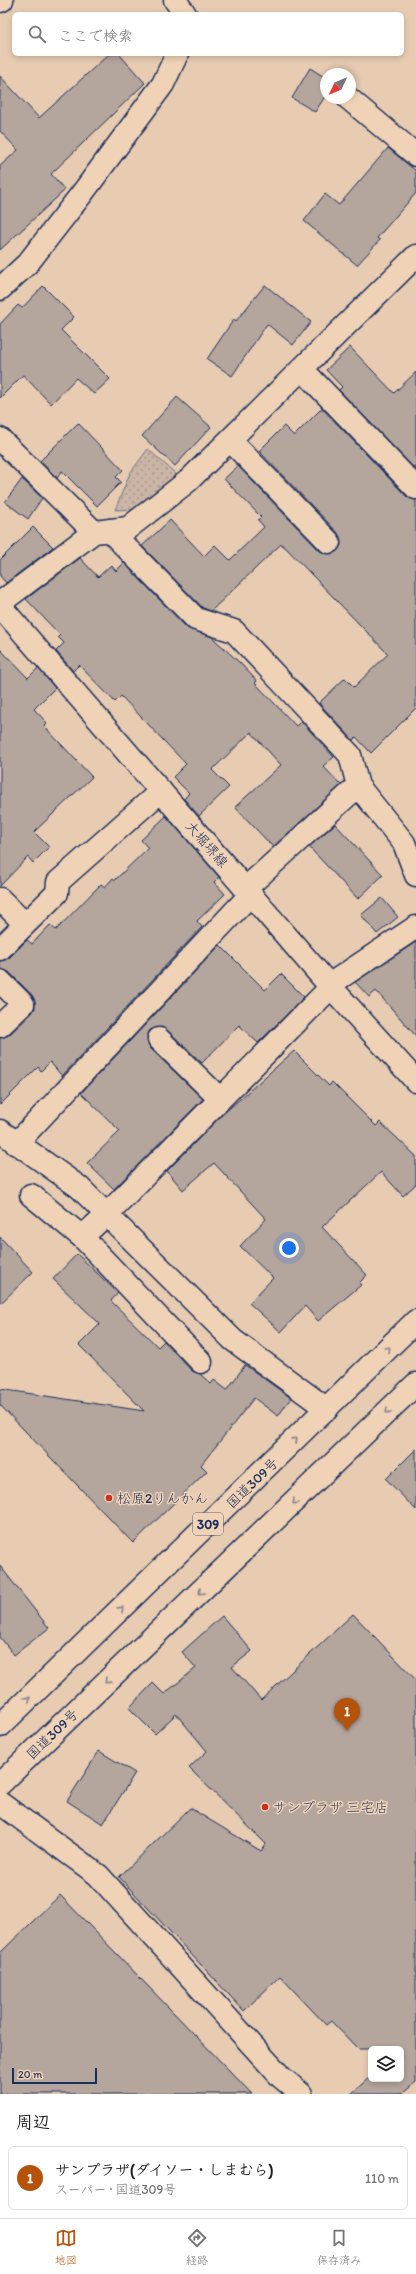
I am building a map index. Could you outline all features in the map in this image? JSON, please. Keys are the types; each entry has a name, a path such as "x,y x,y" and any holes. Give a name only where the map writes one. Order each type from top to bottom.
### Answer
{"main road":[{"path":"175,0 184,12"},
{"path":"0,289 28,263 84,191 162,84 176,56"},
{"path":"355,104 416,155"},
{"path":"0,605 101,531 128,528 188,481 415,259"},
{"path":"302,369 416,488"},
{"path":"0,439 196,618 234,631 350,755 358,786 404,843 416,873"},
{"path":"230,440 329,542"},
{"name":"大堀堺線","path":"0,605 330,986 416,1081"},
{"path":"327,1409 233,1340 79,1186 8,1138 248,892 358,786"},
{"path":"0,949 57,893 58,882 160,791"},
{"path":"0,899 25,924"},
{"path":"82,1237 107,1214 330,986 416,927"},
{"path":"0,981 23,1004 0,1026"},
{"path":"159,1040 220,1099"},
{"path":"31,1195 82,1237 201,1362"},
{"name":"国道309号","path":"0,1726 416,1322"},
{"name":"国道309号","path":"0,1784 416,1384"},
{"path":"0,1803 98,1875 281,2076 301,2094"}],"shaded area":[{"path":"148,449 176,474 158,496 139,509 115,510 130,473"}],"building":[{"path":"107,56 121,56 145,83 51,174 65,190 0,250 0,166 18,150 0,131 0,76 39,118"},
{"path":"310,68 320,74 320,104 315,112 292,98"},
{"path":"388,148 416,171 416,193 377,238 380,240 357,265 304,221 325,194 339,205"},
{"path":"265,285 311,322 293,345 267,324 232,376 207,359 234,319 236,321"},
{"path":"43,286 74,317 61,330 110,379 94,394 76,378 51,404 23,375 0,398 0,324 18,305 22,308"},
{"path":"350,347 394,393 416,372 416,470 339,390 342,387 326,370"},
{"path":"177,397 211,427 175,466 142,436"},
{"path":"322,408 407,497 416,500 416,708 371,753 356,737 353,740 319,703 345,678 354,687 388,654 286,548 281,544 211,611 203,608 142,546 170,520 204,556 215,545 230,560 264,527 258,520 261,517 224,479 238,466 320,551 326,554 337,551 341,545 338,533 259,451 284,426 294,436"},
{"path":"78,423 123,470 116,477 121,482 97,506 62,471 57,478 40,461"},
{"path":"22,479 42,498 28,519 5,502"},
{"path":"33,527 53,547 6,583 0,576 0,560"},
{"path":"80,558 98,577 111,565 116,571 124,563 187,628 212,637 257,681 255,683 296,726 301,721 334,757 323,766 341,785 273,847 235,807 281,765 251,732 212,770 229,787 199,816 184,799 189,793 173,777 186,764 121,696 115,702 79,665 73,671 56,651 64,643 58,637 60,635 26,599"},
{"path":"0,649 28,678 38,668 55,688 34,709 47,723 44,726 92,777 34,832 49,847 33,863 28,857 0,886"},
{"path":"166,816 219,877 214,882 225,894 197,921 202,927 62,1076 50,1062 41,1071 38,1067 0,1105 0,1038 9,1035 32,1013 35,1008 35,1001 32,995 9,972 0,969 0,961 9,958 27,940 32,944 50,925 56,930 101,884 105,887 113,878 115,880 148,848 141,840"},
{"path":"335,824 383,875 358,899 309,847"},
{"path":"382,898 398,917 377,934 361,915"},
{"path":"416,942 416,1036 376,991 369,997 355,982"},
{"path":"220,945 265,990 281,974 304,997 258,1043 239,1025 202,1063 167,1030 162,1027 150,1030 147,1036 150,1048 203,1099 114,1189 87,1163 120,1131 81,1093"},
{"path":"294,1051 329,1086 332,1082 376,1126 380,1122 416,1156 416,1184 403,1196 381,1172 322,1227 367,1275 359,1283 361,1285 318,1321 305,1306 281,1332 249,1303 273,1278 240,1246 266,1219 214,1163 183,1190 167,1171 222,1115"},
{"path":"0,1237 33,1272 0,1304"},
{"path":"77,1254 118,1293 111,1301 158,1347 164,1341 192,1371 200,1374 211,1384 214,1380 227,1390 245,1365 291,1398 278,1416 254,1398 201,1465 207,1471 133,1543 0,1405 0,1389 144,1411 79,1345 100,1324 53,1279"},
{"path":"416,1449 416,1510 386,1479"},
{"path":"0,1566 49,1628 14,1655 0,1637"},
{"path":"353,1614 416,1680 416,2082 402,2094 351,2094 368,2079 368,2082 404,2082 404,2046 368,2046 368,2049 358,2049 331,2021 326,2025 280,1976 244,2011 119,1877 190,1808 261,1851 266,1844 189,1768 207,1751 176,1714 155,1734 129,1708 153,1683 164,1694 196,1668 182,1652 222,1616 252,1651 232,1667 261,1700"},
{"path":"99,1751 135,1773 103,1824 67,1801"},
{"path":"60,1895 252,2094 0,2094 0,1953"}],"place":[{"name":"松原2りんかん","path":"109,1498"},
{"name":"サンプラザ(ダイソー・しまむら)","path":"347,1731"},
{"name":"サンプラザ 三宅店","path":"265,1807"}]}
